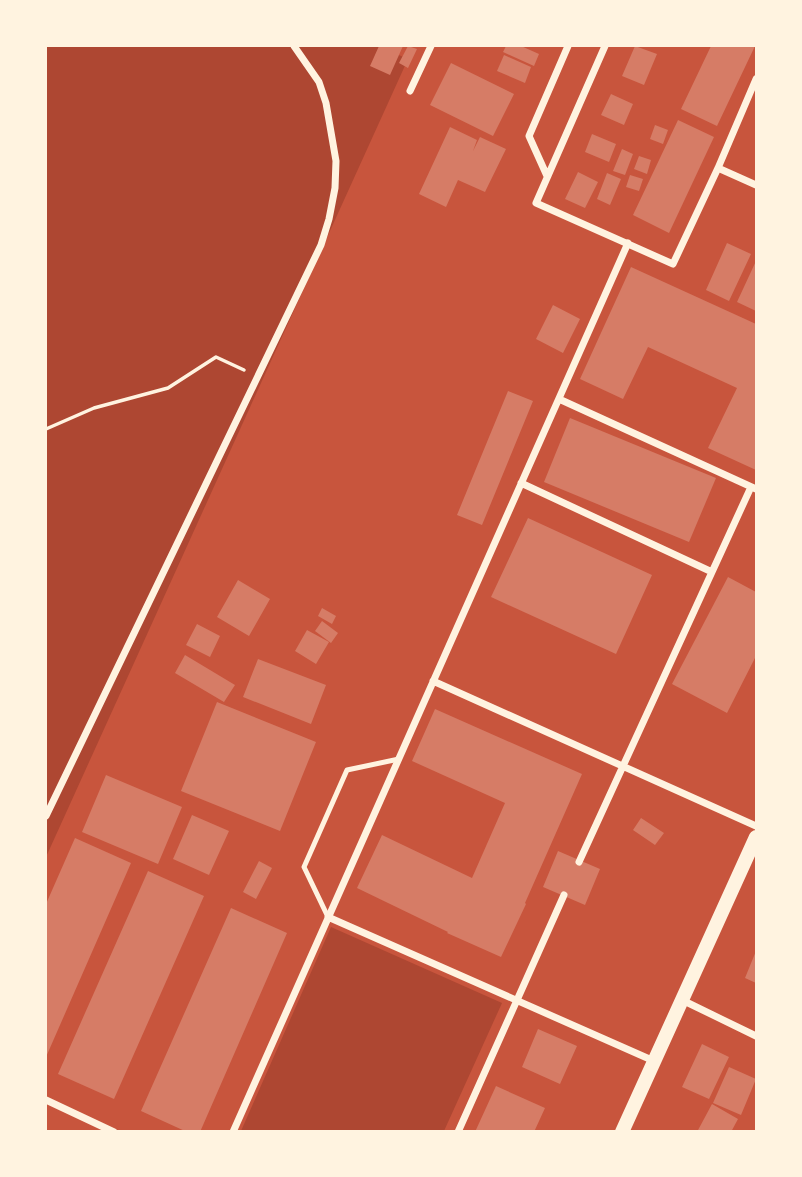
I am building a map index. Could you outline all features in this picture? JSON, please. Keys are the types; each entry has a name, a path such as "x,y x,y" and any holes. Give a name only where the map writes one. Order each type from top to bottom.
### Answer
{"main road":[{"path":"622,1132 757,837"}],"street":[{"path":"46,816 321,246 335,188 336,161 326,103 319,82 294,46"},
{"path":"410,91 431,46"},
{"path":"547,176 529,136 568,46"},
{"path":"605,46 537,203 673,264 756,80"},
{"path":"718,168 757,185"},
{"path":"233,1132 628,243"},
{"path":"559,399 754,488 712,572 579,862"},
{"path":"521,483 712,572"},
{"path":"433,681 757,826"},
{"path":"458,1132 565,895"},
{"path":"328,917 654,1061"},
{"path":"682,1000 757,1036"},
{"path":"46,1100 114,1132"}],"lane":[{"path":"328,917 304,867 315,842 347,770 398,759"}],"path":[{"path":"46,429 94,408 168,388 216,357 257,377"}],"shaded area":[{"path":"46,46 378,46 408,59 46,857"},
{"path":"331,927 502,1003 444,1131 241,1131"}],"building":[{"path":"379,46 403,46 390,75 370,66"},
{"path":"408,46 417,49 408,68 399,63"},
{"path":"506,46 521,46 539,54 534,66 503,52"},
{"path":"635,46 657,54 644,85 622,76"},
{"path":"711,46 755,46 717,126 681,109"},
{"path":"504,55 531,67 525,83 497,71"},
{"path":"451,63 514,94 493,136 430,105"},
{"path":"611,94 633,104 624,125 601,115"},
{"path":"678,120 714,137 669,233 633,215"},
{"path":"655,125 668,130 663,144 650,139"},
{"path":"450,127 477,140 473,151 480,137 506,149 485,192 458,180 446,207 419,194"},
{"path":"592,134 616,144 609,162 585,152"},
{"path":"622,149 633,154 625,175 613,171"},
{"path":"639,156 651,160 647,174 634,169"},
{"path":"578,172 598,182 585,208 565,199"},
{"path":"607,173 621,179 610,205 597,199"},
{"path":"630,175 643,179 639,191 626,187"},
{"path":"727,243 751,254 729,301 706,290"},
{"path":"756,261 756,311 737,302"},
{"path":"631,267 756,324 756,470 708,448 737,388 648,347 623,399 580,379"},
{"path":"553,305 580,319 563,353 536,339"},
{"path":"508,391 533,401 482,525 457,515"},
{"path":"570,418 716,478 689,542 544,482"},
{"path":"528,518 652,575 616,654 491,597"},
{"path":"728,577 756,592 756,656 727,713 672,684"},
{"path":"238,580 270,599 249,636 217,617"},
{"path":"322,608 336,616 332,624 318,616"},
{"path":"322,621 338,633 331,643 315,631"},
{"path":"197,624 220,636 210,657 186,645"},
{"path":"307,630 329,642 316,664 295,651"},
{"path":"185,655 235,685 224,702 175,673"},
{"path":"258,659 326,685 311,724 243,697"},
{"path":"217,702 316,742 280,831 181,791"},
{"path":"435,709 582,774 501,957 357,888 382,835 472,878 505,803 412,761"},
{"path":"106,775 182,807 158,864 82,832"},
{"path":"192,815 229,831 209,875 173,859"},
{"path":"641,818 664,833 655,845 633,830"},
{"path":"75,838 131,863 46,1057 46,904"},
{"path":"558,851 600,869 585,905 543,887"},
{"path":"259,861 272,868 256,899 243,892"},
{"path":"148,871 204,896 114,1099 58,1074"},
{"path":"231,908 287,933 200,1132 187,1132 141,1111"},
{"path":"756,951 756,983 745,978"},
{"path":"538,1029 577,1046 560,1084 522,1067"},
{"path":"702,1044 729,1057 709,1099 682,1087"},
{"path":"729,1067 756,1079 741,1115 713,1103"},
{"path":"496,1086 545,1108 534,1132 475,1132"},
{"path":"712,1104 738,1119 731,1132 697,1132"}]}
